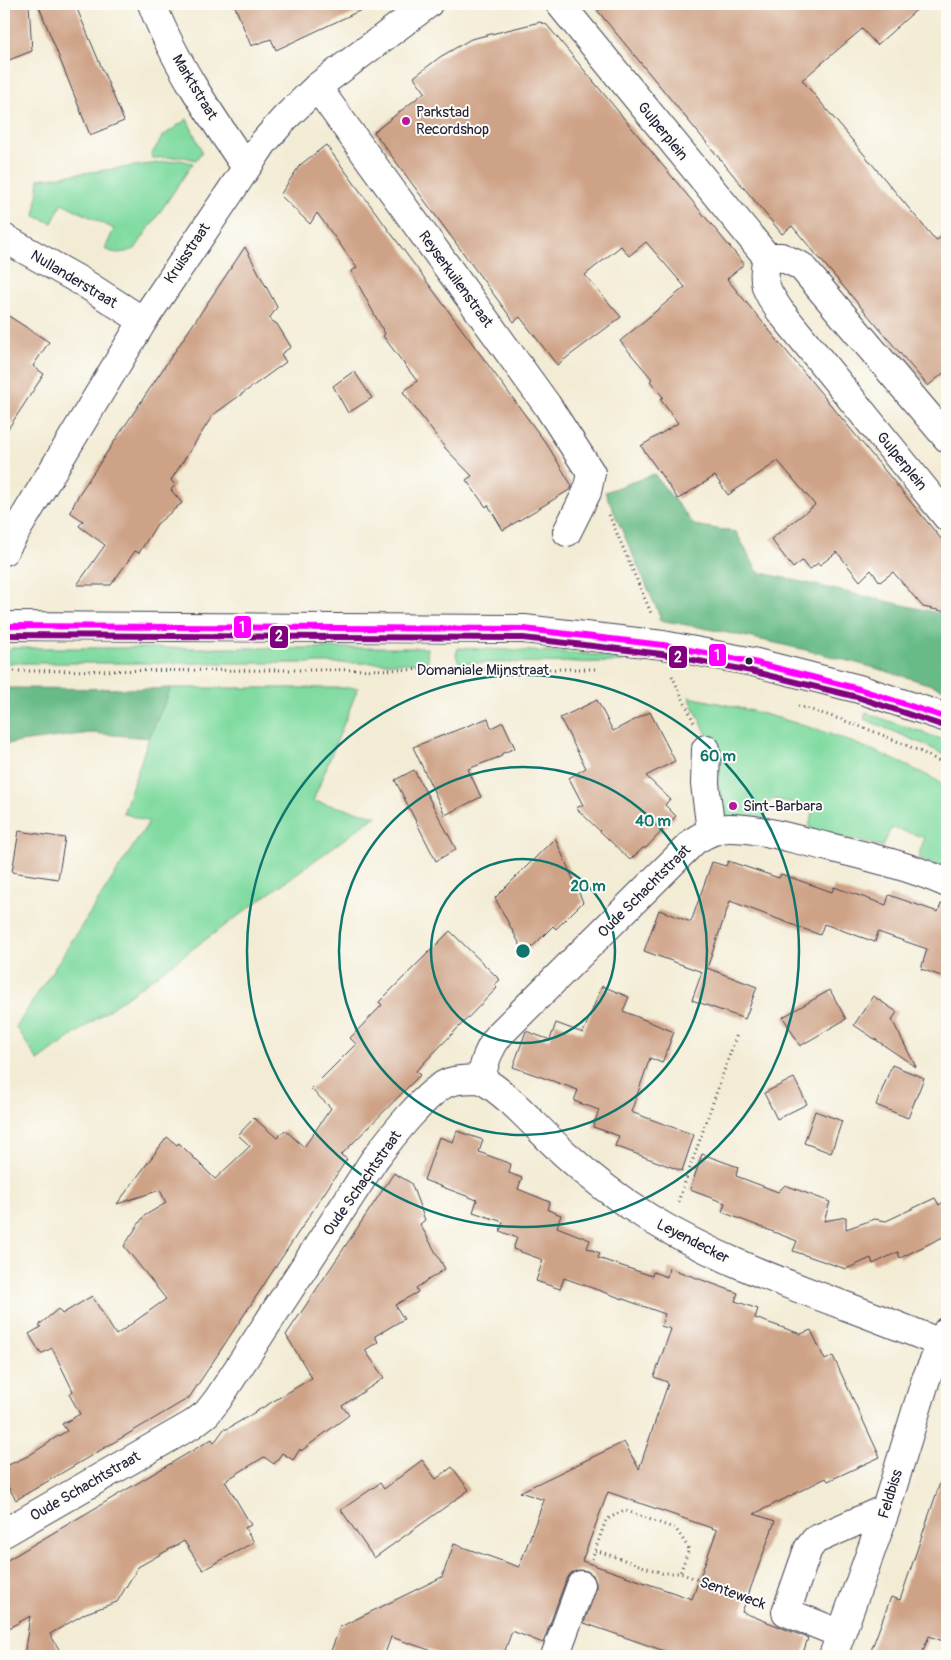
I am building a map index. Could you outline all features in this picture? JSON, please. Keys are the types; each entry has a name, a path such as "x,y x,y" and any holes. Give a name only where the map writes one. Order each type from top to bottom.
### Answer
{"street":[{"name":"Marktstraat","path":"152,4 163,32 218,126 246,167"},
{"name":"Kruisstraat","path":"4,551 143,320 264,142 284,118 317,87 428,4"},
{"name":"Gulperplein","path":"560,4 767,257 764,280 767,292 947,517"},
{"name":"Reyserkuilenstraat","path":"317,87 548,405 592,473"},
{"name":"Nullanderstraat","path":"4,238 84,283 143,320"},
{"path":"767,257 781,257 801,266 947,438"},
{"path":"567,532 586,492 592,473"},
{"path":"4,626 524,629 663,645 753,662 849,686 947,718"},
{"path":"706,749 704,784 711,831"},
{"name":"Oude Schachtstraat","path":"4,1533 193,1424 207,1413 374,1160 394,1134 435,1089 448,1082 481,1078 491,1044 694,841 711,831 730,828 785,836 868,857 929,875 947,883"},
{"name":"Leyendecker","path":"481,1078 496,1088 565,1155 648,1218 761,1274 945,1340"},
{"name":"Feldbiss","path":"837,1645 886,1509 926,1379 945,1340"},
{"name":"Senteweck","path":"837,1645 786,1612 811,1543 886,1509"},
{"path":"555,1656 581,1585"}],"path":[{"path":"592,473 649,609 672,675 706,749"},
{"name":"Domaniale Mijnstraat","path":"4,671 606,669"},
{"path":"664,674 681,677"},
{"path":"789,704 834,717 883,736 947,765"},
{"path":"669,1229 737,1034"},
{"name":"Senteweck","path":"581,1585 606,1520 624,1510 676,1529 689,1549 680,1573"},
{"name":"Senteweck","path":"595,1550 662,1573 680,1573 786,1612"}],"green space":[{"path":"187,119 202,151 196,160 184,157 152,158 151,155 163,136"},
{"path":"180,160 193,163 135,249 120,253 105,249 114,229 62,203 52,223 35,216 39,179"},
{"path":"654,474 694,525 736,532 758,572 947,615 947,690 876,668 804,650 659,620 660,616 605,492"},
{"path":"11,648 427,648 428,663 4,663 4,658"},
{"path":"458,648 562,652 620,657 624,660 623,662 459,663 456,655"},
{"path":"4,688 171,688 149,738 91,733 4,744"},
{"path":"171,688 358,688 313,801 376,816 38,1061 16,1027 149,822 123,813 149,738"},
{"path":"689,697 757,712 822,731 885,756 947,786 947,870 920,859 919,854 923,837 894,828 890,830 883,847 811,830 809,826 813,811 810,806 772,799 768,802 765,819 723,818 713,747"},
{"path":"866,713 947,741 947,756 864,719"}],"building":[{"path":"4,4 29,4 32,51 4,62"},
{"path":"38,4 75,4 124,121 90,135"},
{"path":"234,4 374,4 276,50 271,39 251,46"},
{"path":"628,4 923,4 877,45 862,29 802,80 932,236 937,240 947,232 947,370 928,386 792,226 782,234 597,10"},
{"path":"540,22 547,25 744,264 727,279 947,546 947,612 923,607 893,572 880,582 871,570 860,581 837,552 820,565 818,563 809,570 802,561 793,568 771,539 815,505 778,461 728,495 715,476 678,499 641,446 678,423 660,399 663,397 650,381 652,379 620,341 685,287 646,242 629,256 621,246 585,275 621,317 557,365 520,317 514,322 374,132 425,92 414,77 440,57 471,39"},
{"path":"326,145 548,446 572,486 571,489 503,530 488,505 486,507 466,480 472,476 446,449 403,392 417,381 383,336 385,334 351,271 357,268 317,213 310,224 280,195 300,165"},
{"path":"245,247 277,307 269,319 277,324 291,347 281,354 286,362 213,415 171,480 175,485 171,490 182,503 157,524 139,553 135,551 111,585 77,585 105,545 79,526 83,521 70,512 79,494"},
{"path":"4,313 49,342 33,366 44,374 4,435"},
{"path":"354,371 372,398 348,413 333,386"},
{"path":"597,700 613,731 650,712 675,761 646,776 670,799 665,805 676,816 646,848 643,848 630,860 576,808 583,805 569,778 586,768 560,718"},
{"path":"488,718 491,728 503,722 515,748 501,754 502,756 468,769 481,797 445,815 413,747"},
{"path":"414,770 456,849 436,861 395,780"},
{"path":"19,831 65,838 58,879 12,872"},
{"path":"555,838 583,902 556,929 553,926 525,954 495,898"},
{"path":"728,861 779,878 781,874 832,892 834,887 886,905 889,895 938,912 941,904 947,904 947,978 921,969 927,949 878,932 875,942 824,924 820,935 730,901 707,968 757,987 745,1019 692,1000 702,972 644,951 659,910 691,922 712,862 726,866"},
{"path":"450,931 500,980 494,985 497,988 416,1071 420,1075 341,1155 347,1159 189,1398 16,1500 4,1480 4,1467 28,1456 67,1431 62,1424 80,1414 69,1394 73,1391 52,1348 41,1354 29,1334 41,1327 39,1325 58,1309 62,1314 92,1296 116,1335 166,1299 124,1246 144,1216 166,1203 160,1190 117,1204 167,1137 177,1145 179,1143 215,1179 250,1146 238,1135 254,1118 277,1138 285,1130 304,1147 331,1108 311,1089 356,1044 350,1038 382,1005 379,1002"},
{"path":"602,986 629,997 623,1011 674,1032 662,1063 650,1058 631,1112 694,1135 682,1171 615,1146 619,1136 593,1127 599,1110 574,1101 578,1090 513,1067 526,1031 550,1040 556,1023 583,1033"},
{"path":"830,990 846,1019 800,1046 783,1017"},
{"path":"873,996 897,1012 892,1020 916,1067 854,1025"},
{"path":"892,1065 924,1078 908,1118 876,1105"},
{"path":"794,1078 807,1104 777,1119 764,1093"},
{"path":"815,1111 842,1121 831,1153 804,1143"},
{"path":"457,1131 483,1140 479,1152 511,1164 509,1173 522,1178 518,1189 550,1202 548,1210 561,1215 557,1227 590,1240 587,1248 600,1253 598,1258 652,1276 653,1272 667,1277 669,1268 738,1293 735,1301 758,1309 755,1318 801,1334 811,1330 825,1360 833,1356 880,1457 828,1481 826,1478 754,1514 775,1521 742,1612 808,1638 802,1656 679,1656 584,1623 596,1590 596,1583 593,1575 587,1571 579,1570 571,1573 566,1580 543,1643 512,1631 503,1656 447,1656 391,1637 384,1656 329,1656 340,1627 442,1577 454,1544 519,1567 544,1500 520,1492 624,1442 639,1469 668,1384 654,1377 671,1329 661,1326 665,1314 564,1278 560,1289 536,1281 543,1260 513,1249 517,1238 500,1231 503,1222 473,1212 477,1200 424,1180 439,1137 453,1142","holes":["608,1492 717,1530 692,1599 582,1561"]},
{"path":"702,1154 738,1167 736,1176 778,1192 785,1185 830,1202 824,1221 846,1217 846,1229 875,1219 886,1221 935,1198 939,1205 947,1200 947,1235 900,1258 898,1252 873,1264 871,1258 846,1269 793,1251 797,1241 722,1212 725,1203 690,1190"},
{"path":"394,1173 411,1183 425,1220 420,1224 445,1269 416,1288 418,1292 395,1305 404,1319 375,1336 378,1342 365,1350 384,1378 342,1406 349,1415 301,1451 300,1449 293,1460 282,1453 274,1464 264,1457 225,1481 251,1525 245,1528 254,1542 203,1570 184,1541 138,1567 117,1602 86,1613 50,1634 63,1656 24,1656 30,1616 4,1631 4,1562 212,1439 214,1443 224,1429 227,1429 312,1378 286,1335"},
{"path":"422,1460 436,1479 452,1467 469,1490 374,1558 341,1510 380,1483 384,1489"},
{"path":"943,1474 947,1475 947,1627 943,1641 929,1636 921,1656 869,1656 891,1597 900,1600"}],"transit line":[{"name":"1","path":"4,626 524,629 663,645 753,662 859,689 947,718"},
{"name":"2","path":"4,635 523,638 662,654 751,671 857,697 944,726"}],"place":[{"name":"Parkstad Recordshop","path":"406,121"},
{"name":"Sint-Barbara","path":"733,806"}]}
